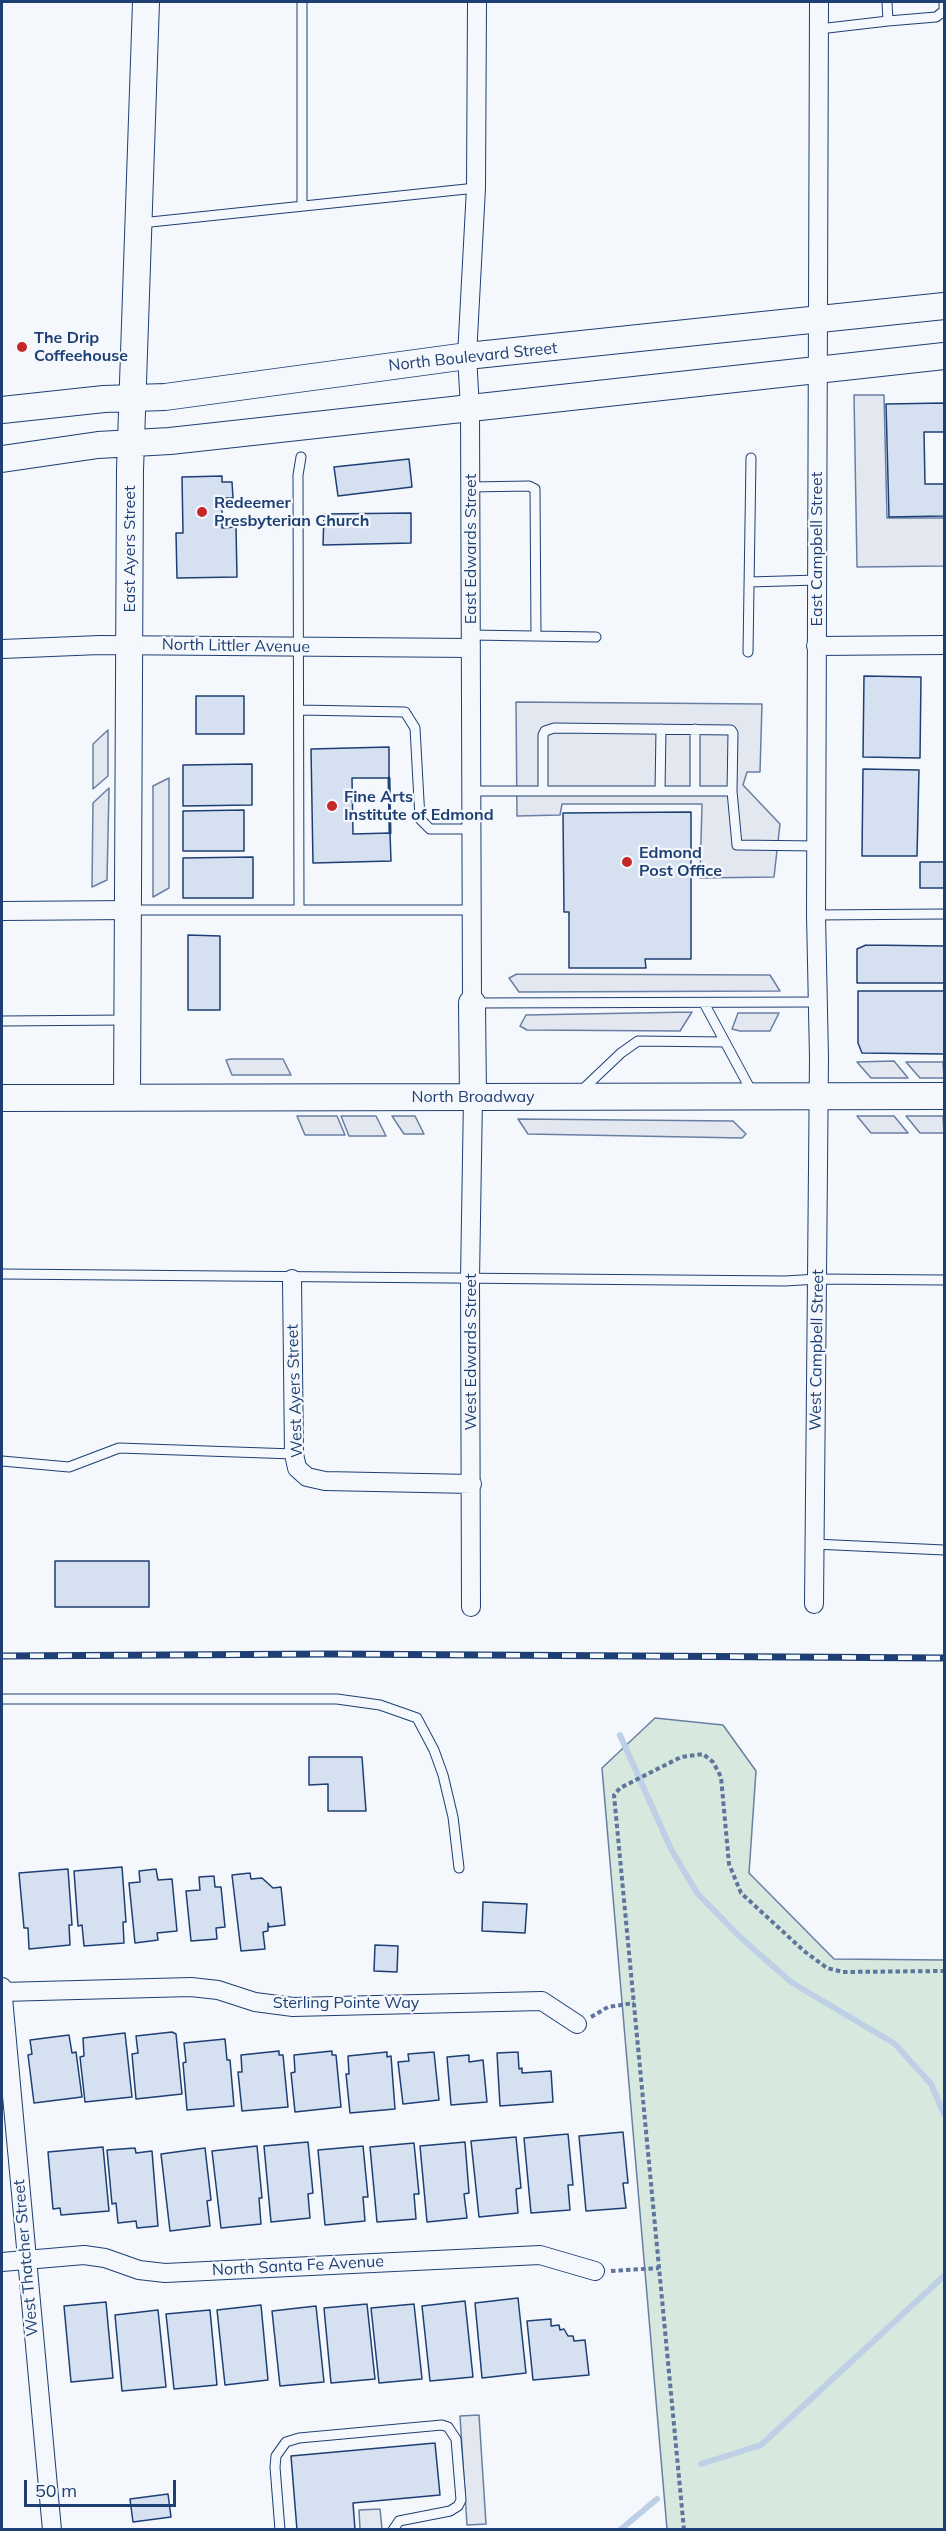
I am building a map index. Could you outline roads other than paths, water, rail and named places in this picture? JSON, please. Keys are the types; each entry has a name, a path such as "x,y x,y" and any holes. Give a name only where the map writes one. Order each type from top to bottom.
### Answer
{"main road":[{"name":"East Ayers Street","path":"128,1096 131,443 146,2"},
{"name":"North Boulevard Street","path":"2,410 165,397 467,356 945,306"},
{"path":"2,459 131,443 945,356"},
{"name":"East Edwards Street","path":"472,1003 473,1096"},
{"name":"North Broadway","path":"2,1098 945,1096"}],"street":[{"name":"East Edwards Street","path":"472,1003 470,408 467,356 476,188 477,2"},
{"name":"East Campbell Street","path":"818,1096 816,646 819,2"},
{"name":"North Littler Avenue","path":"2,649 129,645 300,647 471,642"},
{"path":"816,646 945,645"},
{"path":"2,910 130,910"},
{"name":"West Edwards Street","path":"471,1607 470,1279 473,1096"},
{"name":"West Campbell Street","path":"814,1604 818,1096"},
{"name":"West Ayers Street","path":"292,1278 294,1454 297,1468 307,1477 325,1481 472,1484"},
{"name":"West Thatcher Street","path":"2,1987 52,2529"},
{"name":"Sterling Pointe Way","path":"2,1992 191,1987 218,1990 255,2002 292,2007 542,2001 577,2024"},
{"name":"North Santa Fe Avenue","path":"2,2262 84,2255 105,2258 139,2270 165,2273 540,2254 595,2271"}],"lane":[{"path":"302,2 302,206"},
{"path":"888,2 888,21"},
{"path":"819,29 936,17 944,10 944,2"},
{"path":"139,224 476,188"},
{"path":"299,909 298,475 301,457"},
{"path":"748,652 751,458"},
{"path":"470,487 529,486 535,489 536,636"},
{"path":"749,582 817,580"},
{"path":"471,642 536,636 596,637"},
{"path":"300,710 405,712 415,728 420,819 430,829 472,829"},
{"path":"543,791 543,735 549,729 728,730 733,733 732,791 737,845 817,846"},
{"path":"660,791 661,729"},
{"path":"695,729 695,791"},
{"path":"472,791 732,791"},
{"path":"130,910 472,910"},
{"path":"816,915 945,914"},
{"path":"472,1003 818,1002"},
{"path":"704,1003 754,1096"},
{"path":"2,1021 128,1020"},
{"path":"574,1097 621,1053 638,1041 725,1042"},
{"path":"2,1274 292,1278 945,1280"},
{"path":"2,1461 69,1467 118,1448 294,1454"},
{"path":"814,1545 945,1550"},
{"path":"2,1699 337,1699 380,1704 417,1718 434,1750 443,1775 453,1817 459,1868"},
{"path":"280,2529 275,2467 276,2456 286,2442 311,2437 442,2425 447,2427 456,2439 460,2500 458,2506 450,2511 399,2521 393,2529"}],"waterway":[{"path":"620,1735 671,1849 697,1893 740,1937 791,1982 895,2044 931,2084 944,2114"},
{"path":"701,2464 761,2445 944,2276"},
{"path":"620,2530 657,2499"}],"railway":[{"path":"2,1656 328,1654 944,1658"}],"place":[{"name":"The Drip Coffeehouse","path":"22,347"},
{"name":"Redeemer Presbyterian Church","path":"202,512"},
{"name":"Fine Arts Institute of Edmond","path":"332,806"},
{"name":"Edmond Post Office","path":"627,862"}]}
